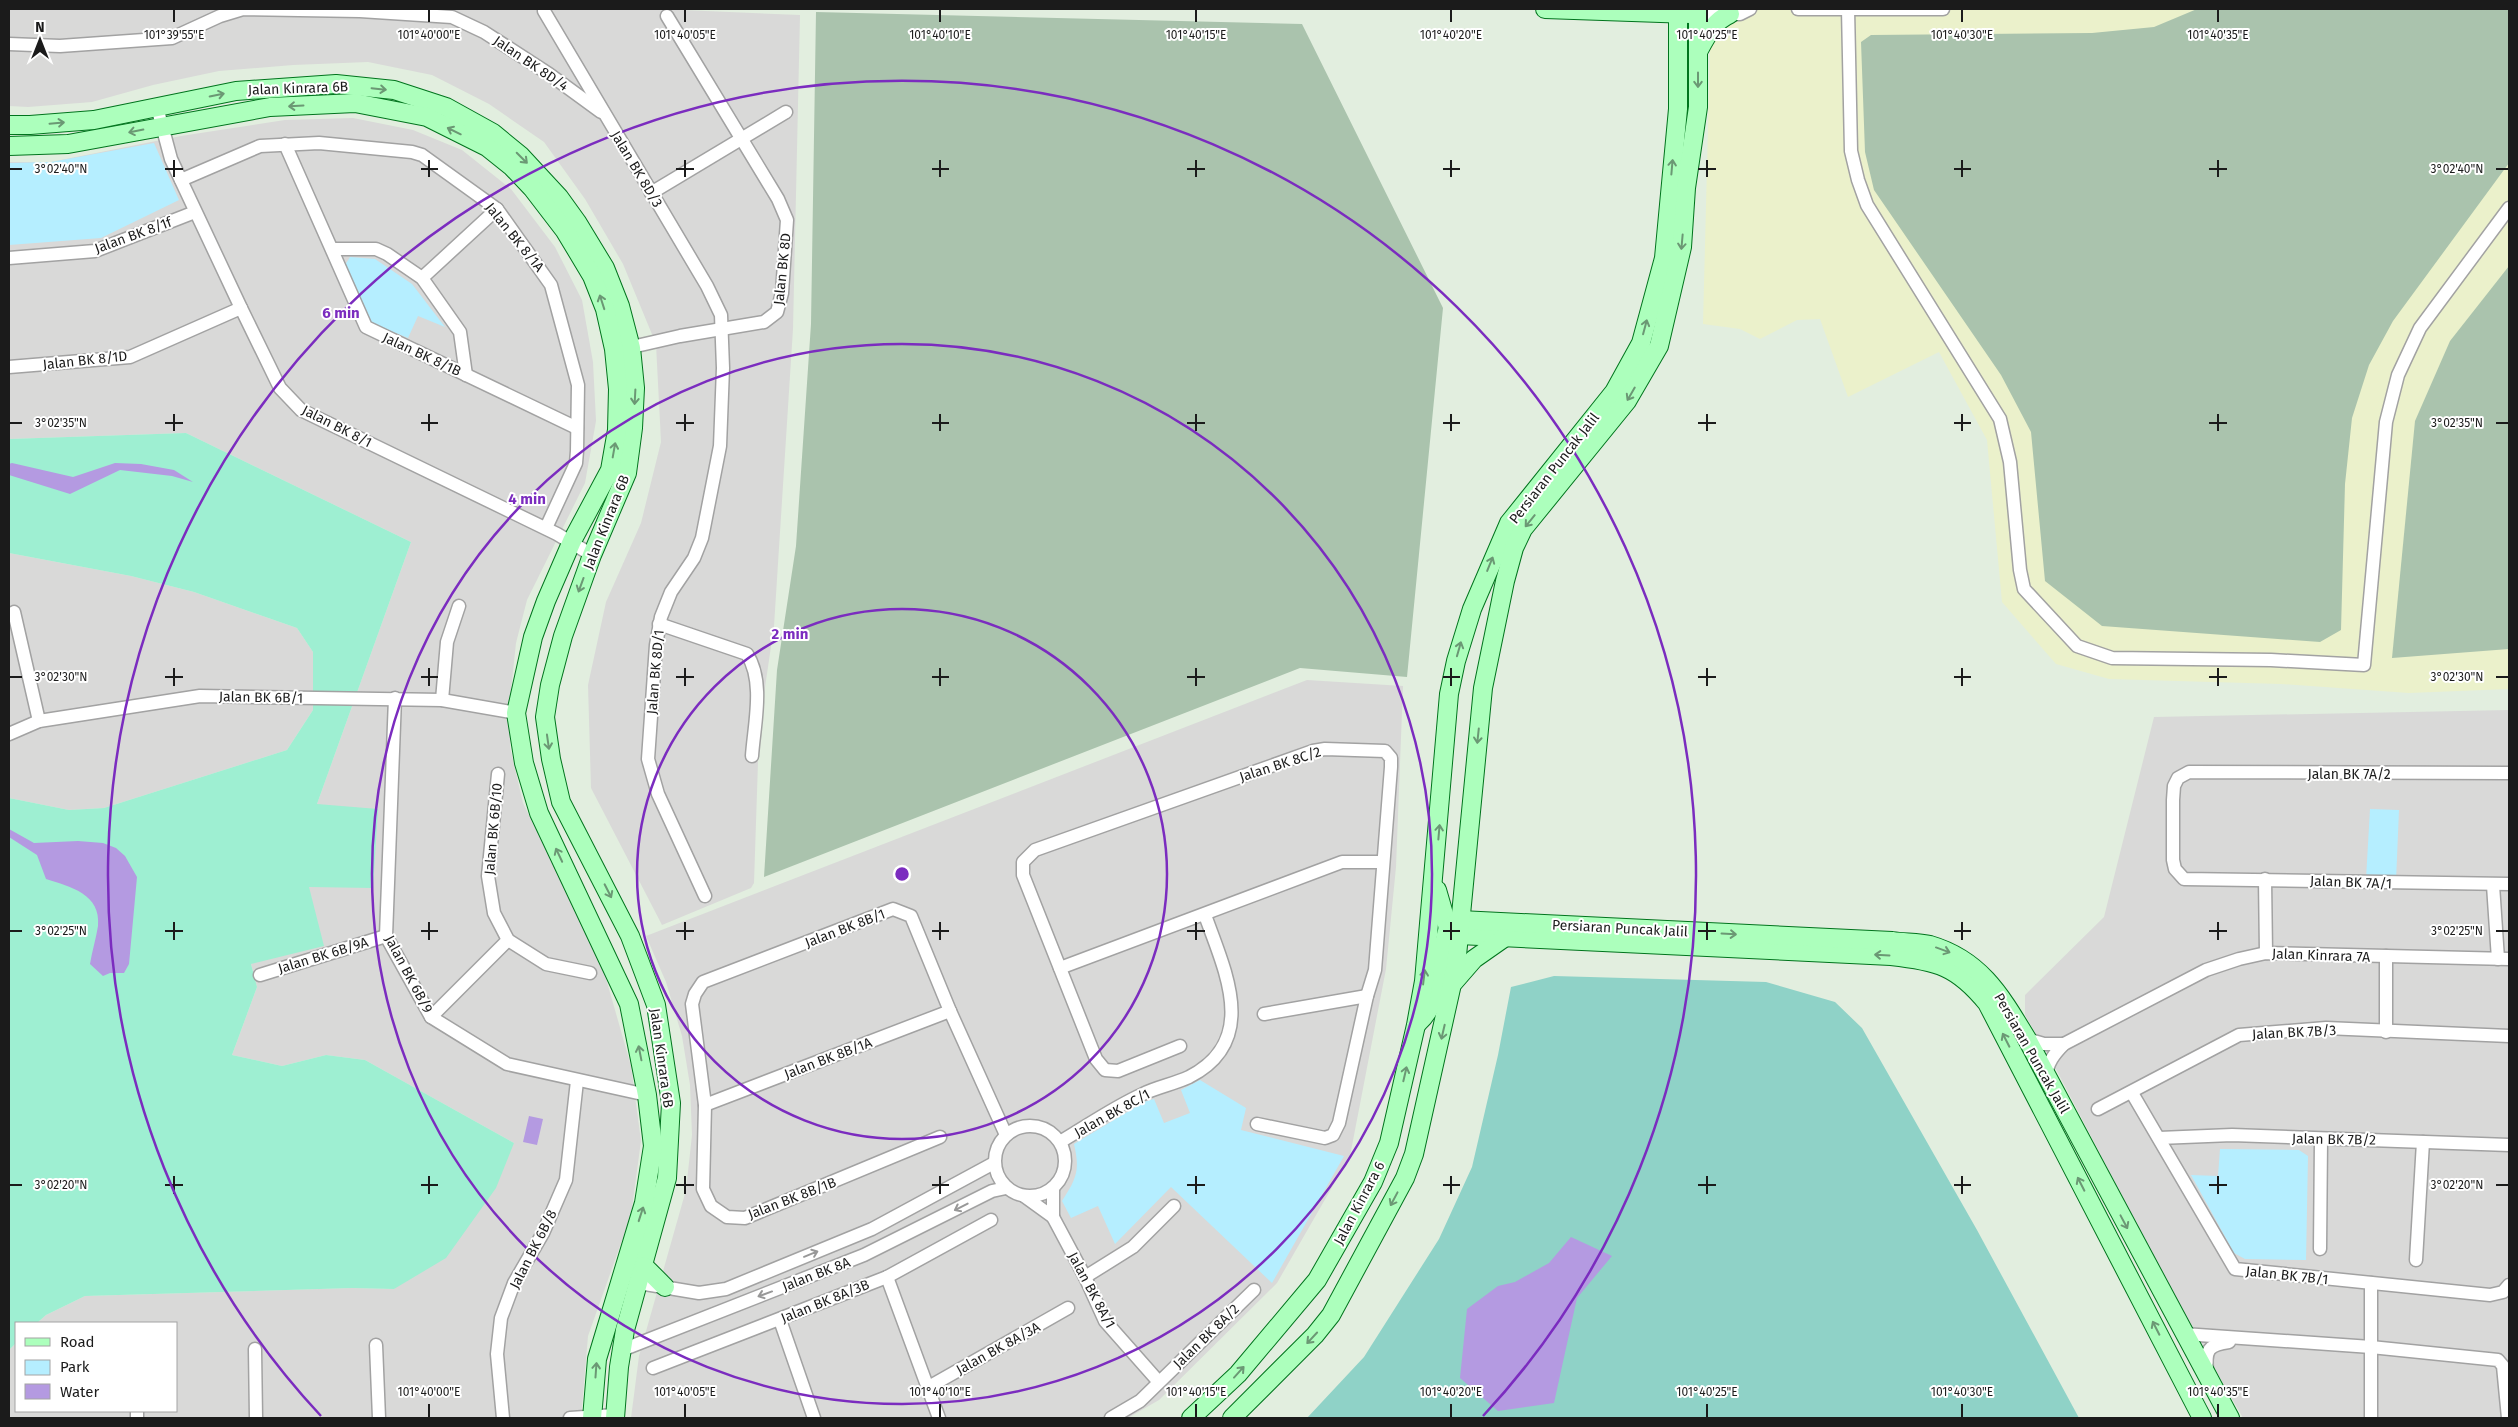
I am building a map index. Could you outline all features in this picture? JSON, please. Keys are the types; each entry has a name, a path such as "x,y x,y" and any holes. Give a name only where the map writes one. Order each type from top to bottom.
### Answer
{"main road":[{"path":"1545,9 1698,11"},
{"name":"Persiaran Puncak Jalil","path":"1456,928 1434,880 1450,694 1458,654 1472,609 1498,544 1509,523 1614,392 1641,343 1664,258 1678,109 1678,11"},
{"name":"Persiaran Puncak Jalil","path":"1456,928 1462,895 1482,688 1514,548 1523,529 1627,401 1659,346 1682,248 1686,188 1698,108 1698,11"},
{"path":"1698,52 1711,28 1721,18 1730,14"},
{"name":"Jalan Kinrara 6B","path":"9,125 94,120 236,91 336,84 394,90 446,106 492,133 521,156 564,203 593,245 605,268 620,306 622,349 618,388 617,430 610,470 572,542 533,637 516,713 524,762 539,813 629,1004 648,1095 653,1146 644,1203 615,1293 597,1359 592,1417"},
{"name":"Jalan Kinrara 6B","path":"9,146 68,144 270,107 355,103 426,117 487,147 512,167 532,188 565,231 592,276 622,349 635,388 634,428 627,473 592,555 563,636 550,685 545,717 550,758 561,802 630,936 656,1005 671,1103 667,1178 622,1350 615,1416"},
{"name":"Jalan Kinrara 6","path":"1191,1418 1238,1374 1317,1280 1368,1190 1389,1143 1416,1025 1424,981 1434,880"},
{"path":"1462,895 1474,914 1488,922"},
{"name":"Persiaran Puncak Jalil","path":"1456,928 1488,922 1892,941 1929,945 1957,955 1979,972 1999,993 2027,1039 2230,1418"},
{"path":"1416,1025 1428,1014 1435,997 1444,941 1456,928"},
{"name":"Persiaran Puncak Jalil","path":"1456,928 1504,938 1891,956 1925,960 1954,971 1970,982 1988,1003 2202,1418"},
{"name":"Jalan Kinrara 6","path":"1232,1418 1315,1335 1331,1315 1406,1178 1414,1154 1453,984 1456,928"},
{"path":"1453,984 1474,959 1504,938"},
{"path":"644,1266 665,1287"},
{"path":"615,1293 626,1284 639,1283"},
{"path":"2173,1362 2174,1348 2184,1334"}],"street":[{"name":"Jalan BK 8D/4","path":"9,44 60,46 172,38 220,16 243,9 360,11 452,17 484,32 549,74 605,115"},
{"path":"1698,11 1740,14 1750,9"},
{"path":"1798,9 1943,9"},
{"path":"1848,9 1851,151 1867,205 2000,420 2010,462 2020,570 2024,589 2076,646 2112,658 2272,660 2364,665 2386,422 2398,375 2420,328 2509,208"},
{"name":"Jalan BK 8D/3","path":"544,11 707,286 721,315 722,329"},
{"name":"Jalan BK 8D","path":"622,349 764,322 777,312 782,293 787,220 778,199 667,16"},
{"name":"Jalan BK 8/1","path":"157,108 171,158 240,308 280,388 301,410 546,528 592,555"},
{"path":"652,192 786,112"},
{"name":"Jalan BK 8/1A","path":"181,180 260,146 319,143 417,154 497,209 551,285 576,375 576,463 546,528"},
{"name":"Jalan BK 8/1B","path":"286,144 366,327 577,428"},
{"path":"422,278 497,209"},
{"name":"Jalan BK 8/1f","path":"9,258 95,251 195,212"},
{"path":"332,249 376,250 387,254 422,278 460,332 466,375"},
{"name":"Jalan BK 8/1D","path":"9,367 130,357 240,308"},
{"name":"Jalan BK 8D/1","path":"705,896 658,794 650,766 656,645 659,624 671,592 694,558 702,538 720,446 722,329"},
{"path":"442,700 447,642 460,606"},
{"path":"14,612 39,721"},
{"path":"659,624 747,654 754,665 757,685 752,756"},
{"name":"Jalan BK 6B/1","path":"9,734 39,721 200,696 442,700 516,713"},
{"name":"Jalan BK 6B/9","path":"396,698 386,936 431,1017 507,1064 577,1081 648,1095"},
{"name":"Jalan BK 8C/2","path":"1180,1046 1118,1071 1105,1070 1096,1059 1023,875 1023,862 1035,850 1313,751 1325,749 1385,751 1391,758 1375,970 1367,996 1339,1123 1333,1135 1325,1138 1257,1124"},
{"name":"Jalan BK 7A/2","path":"2194,880 2184,879 2174,869 2171,839 2174,786 2178,778 2188,772 2509,774"},
{"name":"Jalan BK 6B/10","path":"498,774 488,876 494,914 508,940 546,964 590,973"},
{"path":"1060,968 1205,916 1342,862 1382,862"},
{"path":"2265,879 2266,953"},
{"name":"Jalan BK 7A/1","path":"2194,880 2265,879 2509,884"},
{"path":"2493,885 2504,959"},
{"name":"Jalan BK 8B/1","path":"705,1105 692,1004 695,994 703,982 893,910 911,916 950,1011 1006,1135"},
{"name":"Jalan BK 8C/1","path":"1060,1142 1143,1094 1189,1077 1207,1065 1222,1048 1231,1030 1231,994 1205,916"},
{"name":"Jalan BK 6B/9A","path":"260,975 386,936"},
{"path":"431,1017 508,940"},
{"name":"Jalan Kinrara 7A","path":"2046,1077 2046,1069 2052,1057 2064,1044 2206,970 2239,959 2266,953 2504,959"},
{"path":"2386,956 2386,1032"},
{"path":"1264,1014 1367,996"},
{"name":"Jalan BK 8B/1A","path":"705,1105 950,1011"},
{"name":"Jalan BK 7B/3","path":"2098,1109 2132,1093 2211,1048 2239,1035 2326,1028 2509,1036"},
{"path":"2027,1039 2044,1044 2064,1044"},
{"name":"Jalan BK 6B/8","path":"503,1418 497,1354 501,1318 514,1283 543,1233 566,1180 577,1081"},
{"name":"Jalan BK 7B/1","path":"2132,1093 2234,1269 2490,1295 2504,1292 2509,1285"},
{"name":"Jalan BK 8B/1B","path":"705,1105 703,1189 712,1206 727,1217 745,1218 940,1137"},
{"name":"Jalan BK 8C/1","path":"1006,1135 1019,1127 1035,1126 1050,1131 1060,1142 1064,1152 1064,1172 1053,1188"},
{"path":"1006,1135 997,1148 994,1163 996,1173 1006,1188 1024,1196 1039,1195 1053,1188"},
{"name":"Jalan BK 7B/2","path":"2159,1138 2232,1135 2321,1140 2509,1145"},
{"path":"2320,1248 2321,1140"},
{"path":"2416,1260 2423,1142"},
{"name":"Jalan BK 8A","path":"639,1283 699,1293 726,1289 872,1229 994,1163"},
{"name":"Jalan BK 8A","path":"622,1350 864,1256 992,1191 1006,1188"},
{"name":"Jalan BK 8A/1","path":"1053,1188 1053,1217"},
{"name":"Jalan BK 8A/1","path":"1024,1196 1053,1217 1085,1277 1105,1321 1158,1381"},
{"path":"1085,1277 1133,1247 1174,1206"},
{"name":"Jalan BK 8A/3B","path":"653,1368 887,1277 991,1220"},
{"path":"887,1277 939,1418"},
{"path":"2371,1283 2371,1418"},
{"name":"Jalan BK 8A/2","path":"1110,1418 1140,1401 1158,1381 1186,1358 1254,1290"},
{"name":"Jalan BK 8A/3A","path":"927,1388 1068,1308"},
{"path":"780,1320 814,1418"},
{"path":"2184,1334 2371,1347 2498,1360 2502,1366 2508,1418"},
{"path":"2208,1378 2206,1356 2209,1349 2222,1343 2257,1340"},
{"path":"376,1345 379,1418"},
{"path":"256,1349 256,1418"},
{"path":"570,1418 615,1416"}],"shaded area":[{"path":"9,9 659,9 800,15 793,329 774,626 763,701 758,762 754,883 751,888 662,925 591,788 588,685 606,602 641,523 661,442 656,344 623,264 585,199 544,142 489,104 432,75 368,62 293,65 219,71 153,85 92,102 28,107 9,106"},
{"path":"1711,9 2509,9 2509,689 2409,693 2281,684 2109,679 2056,664 2002,602 1987,440 1939,352 1848,397 1820,319 1797,320 1760,339 1740,329 1703,324"},
{"path":"2197,9 2509,9 2509,163 2393,321 2369,365 2352,418 2345,484 2341,630 2320,642 2102,626 2045,581 2031,432 2001,375 1874,190 1865,152 1861,42 1871,35 2092,33 2154,27"},
{"path":"816,12 1302,24 1443,308 1407,677 1300,668 764,877 777,670 796,546 811,324"},
{"path":"353,118 413,130 462,150 511,189 555,247 582,300 593,362 596,421 585,483 527,600 516,643 511,690 510,747 523,803 603,968 631,1066 641,1141 631,1215 588,1336 581,1418 9,1418 9,1350 15,1344 15,1412 178,1412 178,1322 38,1322 46,1315 85,1296 352,1288 394,1289 514,1143 365,1060 326,1055 282,1066 232,1055 257,987 251,964 309,887 317,804 411,542 186,433 9,439 9,162 51,162 181,136 285,120"},
{"path":"2509,266 2509,649 2392,658 2415,421 2450,341"},
{"path":"186,433 411,542 317,804 378,809 373,888 309,887 324,946 251,964 257,987 232,1055 282,1066 326,1055 365,1060 514,1143 496,1188 446,1258 394,1289 352,1288 85,1296 46,1315 38,1322 15,1322 15,1344 9,1350 9,798 69,810 104,808 287,750 313,710 313,652 297,628 194,592 131,576 9,553 9,439"},
{"path":"9,553 131,576 194,592 297,628 313,652 313,710 287,750 104,808 69,810 9,798"},
{"path":"1307,680 1403,686 1396,867 1386,969 1350,1156 1277,1283 1159,1400 1128,1418 631,1418 639,1356 686,1190 692,1135 690,1085 682,1036 666,982 646,936"},
{"path":"2509,710 2509,1418 2243,1418 2184,1315 2057,1071 2025,1015 2025,995 2104,917 2154,717"},
{"path":"1554,976 1766,982 1835,1002 1862,1028 1977,1230 2079,1418 1307,1418 1364,1357 1439,1239 1472,1167 1498,1055 1511,987"}],"green space":[{"path":"154,143 179,200 101,238 9,245 9,163 51,162"},
{"path":"350,257 375,259 412,284 445,327 418,316 408,338 369,322 345,265"},
{"path":"2370,809 2399,810 2396,881 2366,879"},
{"path":"1200,1080 1246,1108 1241,1130 1344,1156 1272,1283 1171,1187 1115,1244 1098,1206 1071,1218 1062,1201 1076,1174 1077,1161 1074,1144 1144,1102 1154,1099 1164,1123 1190,1113 1181,1090"},
{"path":"2220,1149 2299,1150 2308,1156 2306,1260 2245,1259 2234,1253 2191,1175 2218,1176"}],"water":[{"path":"12,463 73,477 115,463 141,464 174,470 193,482 172,476 120,470 70,494 9,475 9,464"},
{"path":"9,829 34,843 78,841 103,843 116,848 125,856 137,877 129,964 124,973 110,973 103,976 90,964 98,926 98,915 95,906 89,899 74,889 46,879 37,855 9,837"},
{"path":"529,1116 543,1119 537,1145 523,1142"},
{"path":"1571,1237 1612,1256 1577,1298 1554,1403 1498,1411 1460,1378 1467,1309 1498,1286 1515,1282 1549,1263"}]}
